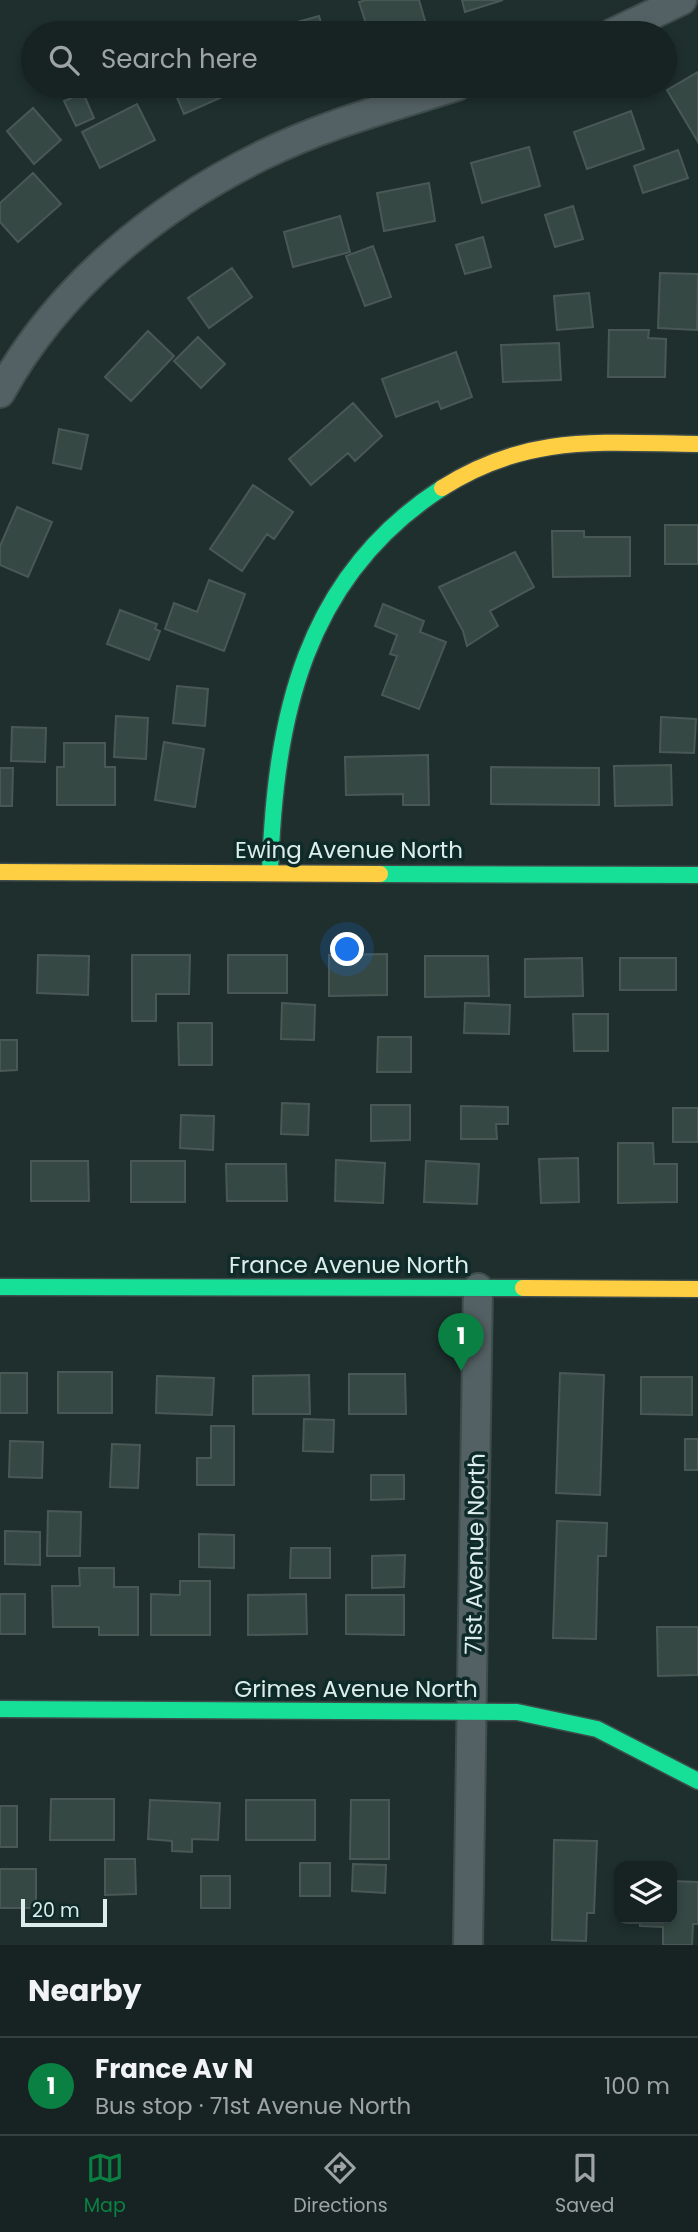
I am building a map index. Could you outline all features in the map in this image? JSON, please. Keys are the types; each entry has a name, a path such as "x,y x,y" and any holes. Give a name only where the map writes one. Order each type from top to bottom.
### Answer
{"street":[{"path":"638,21 682,0"},
{"path":"0,393 59,308 120,248 188,195 263,155 342,123 420,98"},
{"path":"270,872 270,816 277,756 296,675 324,608 354,563 391,522 435,490 484,465 536,448 592,443 698,444"},
{"name":"Ewing Avenue North","path":"0,872 698,875"},
{"name":"France Avenue North","path":"0,1287 698,1289"},
{"name":"71st Avenue North","path":"468,1945 478,1288"},
{"name":"Grimes Avenue North","path":"0,1709 517,1712 557,1718 597,1729 698,1780"}],"building":[{"path":"419,0 425,21 365,21 359,2"},
{"path":"462,0 503,0 465,12"},
{"path":"319,16 320,21 301,21"},
{"path":"698,72 698,142 672,98 677,98 677,84"},
{"path":"85,98 94,118 76,126 64,101"},
{"path":"177,98 220,98 184,114"},
{"path":"137,104 155,140 100,168 82,132"},
{"path":"33,108 61,140 34,164 7,131"},
{"path":"631,111 644,149 587,169 574,132"},
{"path":"529,147 540,186 482,203 471,163"},
{"path":"678,150 688,178 643,193 634,166"},
{"path":"33,173 61,204 18,242 0,222 0,203"},
{"path":"429,183 435,221 384,231 377,193"},
{"path":"573,206 583,239 555,247 545,215"},
{"path":"340,216 350,252 293,267 284,232"},
{"path":"483,237 491,267 465,274 456,245"},
{"path":"373,246 391,297 365,306 346,256"},
{"path":"232,268 252,297 209,328 188,298"},
{"path":"660,273 698,274 697,330 658,328"},
{"path":"589,293 593,327 557,330 554,296"},
{"path":"609,330 649,330 648,338 666,339 665,377 608,377"},
{"path":"148,331 174,356 131,401 105,377"},
{"path":"198,337 225,364 201,388 174,361"},
{"path":"559,343 561,380 503,382 501,345"},
{"path":"456,352 472,397 441,409 438,401 396,417 382,379"},
{"path":"353,403 382,436 355,461 348,453 311,485 289,459"},
{"path":"59,429 88,435 81,469 53,463"},
{"path":"253,485 293,512 274,539 267,534 242,571 210,549"},
{"path":"17,507 52,522 28,577 0,565 0,546"},
{"path":"665,525 698,525 698,564 665,564"},
{"path":"552,531 584,531 584,537 630,537 630,576 553,577"},
{"path":"515,552 534,587 490,611 498,626 467,646 463,631 439,587"},
{"path":"209,580 245,594 224,651 165,629 174,603 197,612"},
{"path":"383,604 424,621 420,632 446,642 419,709 382,695 397,656 390,654 397,635 375,626"},
{"path":"120,610 157,624 155,629 160,631 149,660 107,644"},
{"path":"177,686 208,689 205,726 173,723"},
{"path":"116,716 148,718 146,759 114,757"},
{"path":"661,717 696,719 694,753 660,752"},
{"path":"12,727 46,728 45,762 11,761"},
{"path":"164,742 204,749 195,807 155,800"},
{"path":"64,743 105,743 105,767 115,767 115,805 57,805 57,767 64,767"},
{"path":"428,755 429,805 403,805 403,794 346,795 345,757"},
{"path":"671,765 672,805 615,806 614,766"},
{"path":"491,767 599,768 599,805 491,804"},
{"path":"0,768 13,768 12,806 0,806"},
{"path":"387,954 387,995 329,996 329,955"},
{"path":"38,955 89,956 88,995 37,993"},
{"path":"132,955 190,955 189,994 156,994 156,1021 132,1021"},
{"path":"228,955 287,955 287,993 228,993"},
{"path":"425,956 488,956 489,996 425,997"},
{"path":"582,958 583,996 525,997 525,959"},
{"path":"620,958 676,958 676,990 620,990"},
{"path":"282,1003 315,1005 314,1040 281,1039"},
{"path":"465,1003 510,1005 509,1034 464,1033"},
{"path":"573,1014 608,1014 608,1051 574,1051"},
{"path":"178,1023 212,1023 212,1065 179,1065"},
{"path":"378,1037 411,1037 411,1072 377,1072"},
{"path":"0,1040 17,1040 17,1070 0,1071"},
{"path":"282,1103 309,1104 308,1135 281,1134"},
{"path":"371,1105 410,1105 410,1140 371,1141"},
{"path":"461,1106 508,1107 508,1124 496,1124 497,1139 461,1139"},
{"path":"673,1108 698,1108 698,1142 673,1142"},
{"path":"181,1115 214,1116 213,1150 180,1148"},
{"path":"618,1143 653,1143 654,1164 677,1164 677,1202 618,1203"},
{"path":"578,1158 579,1202 541,1203 539,1159"},
{"path":"336,1160 385,1163 383,1203 335,1201"},
{"path":"31,1161 88,1161 89,1201 31,1201"},
{"path":"131,1161 185,1161 185,1202 131,1202"},
{"path":"426,1161 479,1164 477,1204 424,1202"},
{"path":"226,1164 286,1164 287,1201 227,1201"},
{"path":"58,1372 112,1372 112,1413 58,1413"},
{"path":"0,1373 27,1373 27,1413 0,1413"},
{"path":"560,1373 604,1375 600,1495 556,1493"},
{"path":"349,1374 405,1374 406,1414 349,1414"},
{"path":"309,1375 310,1414 253,1414 253,1376"},
{"path":"157,1376 214,1378 212,1415 156,1413"},
{"path":"641,1377 692,1377 692,1415 641,1414"},
{"path":"304,1419 334,1420 333,1452 303,1451"},
{"path":"211,1426 234,1426 234,1485 197,1485 197,1458 211,1458"},
{"path":"685,1439 698,1439 698,1470 685,1470"},
{"path":"10,1441 43,1442 42,1478 9,1477"},
{"path":"112,1444 140,1445 138,1488 110,1487"},
{"path":"371,1475 404,1475 404,1499 371,1500"},
{"path":"48,1511 81,1512 80,1556 47,1556"},
{"path":"557,1521 607,1523 606,1556 598,1556 596,1639 553,1638"},
{"path":"5,1531 40,1532 40,1565 5,1564"},
{"path":"199,1534 234,1535 234,1568 199,1567"},
{"path":"291,1548 330,1548 330,1578 290,1578"},
{"path":"405,1555 404,1587 372,1588 372,1556"},
{"path":"79,1568 114,1568 114,1587 138,1587 138,1635 99,1635 99,1627 53,1627 52,1586 80,1586"},
{"path":"180,1581 210,1581 210,1635 151,1635 151,1594 180,1595"},
{"path":"0,1594 25,1594 25,1634 0,1634"},
{"path":"306,1594 307,1634 248,1635 248,1595"},
{"path":"346,1595 404,1595 404,1635 346,1634"},
{"path":"657,1627 698,1627 698,1675 658,1676"},
{"path":"51,1799 114,1799 114,1840 50,1840"},
{"path":"150,1800 220,1803 218,1840 192,1839 192,1852 172,1851 172,1841 148,1839"},
{"path":"246,1800 315,1800 315,1840 246,1840"},
{"path":"351,1800 389,1800 389,1859 350,1859"},
{"path":"0,1806 17,1806 17,1847 0,1847"},
{"path":"554,1840 597,1841 594,1913 587,1913 586,1941 552,1940"},
{"path":"105,1859 135,1859 136,1894 105,1895"},
{"path":"300,1863 330,1863 330,1896 300,1896"},
{"path":"353,1864 386,1865 385,1893 352,1891"},
{"path":"0,1869 36,1869 36,1908 0,1908"},
{"path":"201,1876 230,1876 230,1908 201,1908"},
{"path":"677,1881 698,1882 698,1924 693,1924 692,1945 663,1945 663,1927 640,1926 677,1924"}],"traffic: fast":[{"path":"270,872 280,760 290,706 306,656 328,608 358,564 395,524 442,488"},
{"path":"380,874 698,875"},
{"path":"0,1287 523,1288"},
{"path":"0,1709 517,1712 597,1729 698,1781"}],"traffic: slow":[{"path":"442,488 474,470 535,450 597,443 698,444"},
{"path":"0,872 380,874"},
{"path":"523,1288 698,1289"}],"place":[{"name":"France Av N","path":"461,1371"}]}
